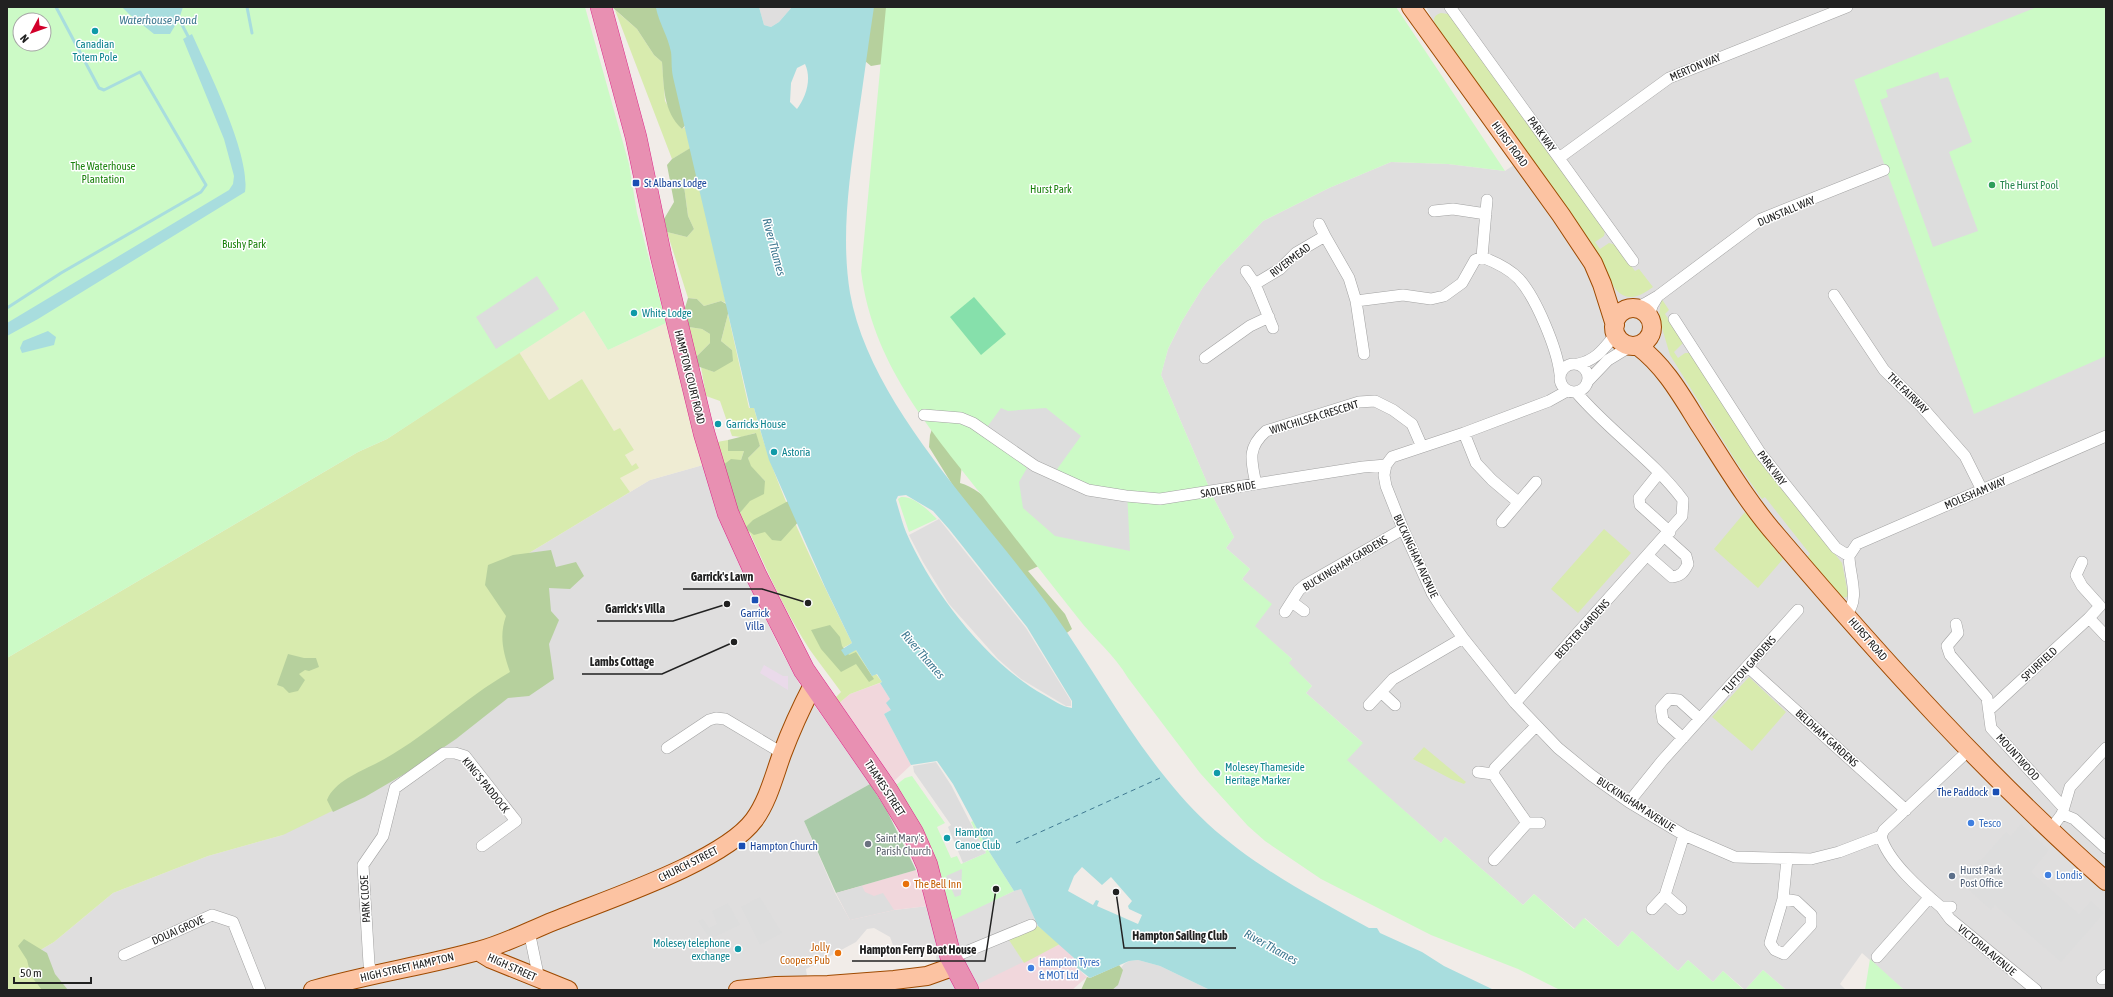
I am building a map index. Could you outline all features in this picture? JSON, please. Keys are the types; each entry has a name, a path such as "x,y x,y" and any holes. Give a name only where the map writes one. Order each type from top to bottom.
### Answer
{"highway":[{"name":"HAMPTON COURT ROAD","path":"601,7 636,137 687,364 721,493 756,575 794,653 813,685"},
{"name":"THAMES STREET","path":"813,685 877,775 910,828 927,865 953,962 968,990"}],"main road":[{"name":"HURST ROAD","path":"1416,9 1593,263 1602,284 1615,330"},
{"name":"HURST ROAD","path":"1602,284 1631,309"},
{"path":"1631,309 1642,311 1651,322 1649,337 1634,346 1622,342 1615,330 1620,315 1631,309"},
{"name":"HURST ROAD","path":"1651,322 1664,368 1742,490 1776,536 1890,664 1957,736 1968,751 2106,882"},
{"name":"HURST ROAD","path":"1634,346 1664,368"},
{"name":"CHURCH STREET","path":"478,951 508,941 529,931 659,879 709,855 733,841 750,825 764,804 796,717 813,685"},
{"name":"HIGH STREET HAMPTON","path":"313,990 478,951"},
{"name":"HIGH STREET","path":"478,951 491,959 546,984 568,990"},
{"path":"738,990 776,986 828,985 927,976 953,962"}],"street":[{"name":"PARK WAY","path":"1450,7 1633,262"},
{"name":"MERTON WAY","path":"1559,158 1668,78 1847,7"},
{"name":"DUNSTALL WAY","path":"1631,309 1658,296 1761,219 1884,170"},
{"path":"1482,257 1487,200"},
{"path":"1434,210 1453,209 1486,214"},
{"path":"1319,224 1349,278 1356,301 1364,354"},
{"name":"RIVERMEAD","path":"1255,284 1280,269 1296,253 1325,236"},
{"path":"1356,301 1403,295 1431,299 1444,296 1462,283 1475,260 1482,257 1498,264 1521,282 1528,290 1551,340 1566,385"},
{"path":"1206,358 1250,326 1271,322 1255,284 1246,271"},
{"name":"THE FAIRWAY","path":"1834,295 1884,370 1922,407 1965,456 1982,490"},
{"name":"DUNSTALL WAY","path":"1651,322 1652,306 1658,296"},
{"name":"PARK WAY","path":"1674,318 1773,471 1836,548 1849,556"},
{"path":"1566,385 1565,367 1589,362 1598,356 1615,330"},
{"path":"1551,340 1566,359 1585,369 1592,411"},
{"path":"1386,465 1392,457 1464,433 1537,404 1566,385 1587,383 1608,360 1634,346"},
{"name":"BEDSTER GARDENS","path":"1515,703 1648,556 1682,516 1683,500 1672,485 1566,385"},
{"name":"WINCHILSEA CRESCENT","path":"1256,484 1251,452 1256,441 1266,431 1359,402 1375,401 1407,420 1414,428 1422,447"},
{"name":"SADLERS RIDE","path":"924,415 961,418 973,423 1035,466 1088,490 1126,496 1160,499 1363,467 1386,465"},
{"path":"1464,433 1476,464 1518,502"},
{"name":"MOLESHAM WAY","path":"1849,556 1857,544 2106,437"},
{"name":"BUCKINGHAM AVENUE","path":"1386,465 1384,475 1386,486 1403,529 1432,593 1463,638 1515,703 1536,726 1591,775 1629,802 1684,835 1735,857 1811,859 1839,852 1881,836 1884,830 1968,751"},
{"path":"1648,556 1672,577 1678,577 1685,571 1688,564 1686,556 1640,505 1638,498 1659,473"},
{"path":"1502,522 1536,482"},
{"name":"BUCKINGHAM GARDENS","path":"1285,612 1305,585 1403,529"},
{"path":"1846,614 1852,609 1854,599 1849,556"},
{"name":"SPURFIELD","path":"1989,710 2089,618 2100,606 2082,586 2076,575 2082,562"},
{"name":"BUCKINGHAM GARDENS","path":"1292,602 1304,611"},
{"name":"TUFTON GARDENS","path":"1629,802 1638,789 1798,610"},
{"path":"2089,618 2106,636"},
{"name":"MOUNTWOOD","path":"1956,624 1958,633 1947,646 1950,654 1987,698 1991,728 2063,811 2106,848"},
{"path":"1369,705 1393,679 1463,638"},
{"name":"BELDHAM GARDENS","path":"1748,667 1906,810"},
{"path":"1381,692 1395,705"},
{"path":"1683,738 1663,720 1661,708 1669,699 1680,700 1700,719"},
{"path":"667,748 709,720 716,718 725,719 782,753"},
{"path":"1493,774 1495,768 1536,726"},
{"path":"2050,830 2063,811 2070,787 2106,748"},
{"name":"KING'S PADDOCK","path":"438,757 450,753 465,756 516,821 482,846"},
{"name":"PARK CLOSE","path":"372,975 369,964 363,865 383,836 395,788 438,757"},
{"path":"1478,772 1493,774 1527,823"},
{"path":"1494,860 1527,823 1540,823"},
{"path":"1652,909 1665,895 1684,835"},
{"name":"VICTORIA AVENUE","path":"1881,836 1886,848 1903,872 1929,898 1946,907 1950,919 2036,990"},
{"path":"1783,899 1796,901 1811,915 1811,925 1784,954 1775,950 1770,942 1783,899 1787,859"},
{"path":"1665,895 1680,909"},
{"path":"1877,957 1929,898"},
{"name":"DOUAI GROVE","path":"124,955 212,915 233,922 260,990"},
{"path":"953,962 1031,925"},
{"path":"529,931 546,984"}],"shaded area":[{"path":"759,7 792,7 779,22 771,27 764,25"},
{"path":"1426,7 2106,7 2106,990 1904,990 1862,953 1840,984 1846,990 1786,990 1763,970 1745,990 1723,971 1713,982 1688,960 1678,971 1632,931 1618,947 1585,918 1575,929 1534,894 1523,905 1445,837 1441,843 1346,760 1362,742 1306,693 1312,686 1288,663 1292,659 1254,626 1271,604 1242,579 1250,569 1226,548 1234,537 1214,499 1161,375 1168,349 1182,321 1203,287 1219,267 1263,221 1329,188 1391,162 1448,164 1505,171 1528,155 1433,21"},
{"path":"1938,72 1940,79 1948,77 1972,142 1949,152 1978,231 1933,247 1880,100 1888,97 1886,90"},
{"path":"537,276 559,309 496,349 476,317"},
{"path":"584,311 608,350 666,323 703,465 650,480 630,492 620,478 632,466 625,455 634,450 614,431 582,379 549,400 519,352"},
{"path":"1001,408 1008,411 1046,408 1081,436 1055,472 1095,486 1127,491 1130,551 1055,536 1023,508 1019,482 1027,468 982,434"},
{"path":"703,465 752,590 779,647 800,685 870,784 804,821 835,893 850,920 894,910 928,906 933,928 1021,888 1038,926 1010,940 1024,963 973,987 974,990 909,990 906,974 937,963 935,947 893,945 890,937 874,928 867,929 856,942 806,969 809,990 56,990 37,952 54,942 113,893 208,856 283,835 486,579 650,480"},
{"path":"939,519 1026,628 1071,701 1071,706 1066,706 1021,679 998,659 949,604 923,562 909,535"},
{"path":"764,665 783,676 788,676 788,690 760,673"},
{"path":"880,683 890,699 891,710 884,714 911,765 894,781 838,704 850,694"},
{"path":"936,762 951,785 986,853 963,863 948,827 951,825 914,772 913,766"},
{"path":"2021,824 2049,850 2031,872 2079,914 2091,901 2104,913 2061,962 1995,905 1991,910 1959,881 1979,859 1981,860 2006,832 2011,836"},
{"path":"962,869 961,895 955,897 946,876"},
{"path":"916,870 928,906 894,910 850,920 836,893"},
{"name":"The Bell Inn","path":"862,886 865,892 874,896 883,893 894,910 850,920 836,893"},
{"path":"760,897 782,933 760,945 741,907"},
{"path":"728,903 740,925 710,939 698,921 703,919 709,928 717,924 712,911"},
{"path":"1060,944 1074,958 1076,967 1087,977 1072,990 974,990 972,987"},
{"path":"1138,960 1160,966 1210,990 1103,990 1124,964 1129,961"}],"green space":[{"name":"Bushy Park","path":"7,7 585,7 629,164 637,213 666,323 608,350 584,311 387,439 358,452 7,658"},
{"path":"612,7 670,7 692,117 682,129 671,114 668,106 664,89 662,62 654,55 637,29"},
{"path":"862,7 890,7 883,64 871,66 859,56"},
{"name":"Hurst Park","path":"886,7 1396,7 1505,171 1448,164 1391,162 1329,188 1263,221 1219,267 1203,287 1182,321 1168,349 1161,375 1214,499 1234,537 1226,548 1250,569 1242,579 1272,604 1255,626 1292,659 1289,663 1312,686 1306,693 1363,743 1347,760 1441,843 1445,837 1523,905 1534,894 1574,929 1584,918 1618,947 1632,931 1678,971 1688,960 1713,982 1723,971 1744,990 1560,990 1518,969 1431,935 1321,879 1265,841 1248,826 1200,773 1111,654 1084,626 941,443 905,391 877,334 867,304 861,271"},
{"path":"2037,7 2106,7 2106,356 1974,414 1854,80"},
{"path":"615,10 637,29 654,55 662,62 665,101 682,129 685,127 691,148 672,159"},
{"path":"1441,13 1448,14 1452,18 1605,231 1604,236 1595,242 1600,249 1609,243 1616,245 1635,271 1639,269 1653,287 1642,294 1633,297 1620,293 1614,287 1600,261 1436,26 1434,18"},
{"path":"692,147 702,178 684,186 688,216 694,229 687,237 667,232 664,219 674,202 667,165 672,159"},
{"path":"698,180 726,303 721,301 704,306 697,299 688,298 667,232 687,237 694,229 688,216 684,186"},
{"path":"974,297 1006,334 981,355 950,317"},
{"path":"688,298 697,299 704,306 721,301 730,306 721,341 732,350 733,361 714,372 697,366 695,358 710,343 710,334 702,329 689,327 684,311"},
{"path":"1661,298 1669,310 1665,314 1681,337 1683,343 1674,352 1678,358 1685,353 1691,353 1763,464 1842,563 1848,594 1847,597 1841,598 1807,557 1810,554 1765,497 1762,499 1737,463 1670,355 1659,318"},
{"path":"728,314 749,408 754,408 762,438 784,498 810,557 852,643 841,649 856,650 872,676 876,674 882,682 850,694 838,704 835,698 841,692 810,650 793,622 750,533 746,534 739,514 765,481 750,466 748,458 760,446 755,433 742,437 732,436 720,401 706,396 701,367 714,372 732,350 721,341"},
{"path":"689,327 702,329 710,334 710,343 695,358"},
{"path":"519,352 549,400 582,379 614,431 620,428 634,450 625,455 632,466 636,463 639,468 620,478 630,492 486,579 543,666 371,792 283,835 208,856 113,893 54,942 37,952 56,990 7,990 7,658 358,452 387,439"},
{"path":"933,426 962,464 960,483 971,487 994,505 1017,529 1045,563 1028,571 1065,614 1072,629 1064,635 965,505 929,447 930,435"},
{"path":"756,433 760,446 748,458 751,466 765,481 764,494 750,501 739,514 722,466 731,459 741,460 744,451 728,451 728,440"},
{"path":"728,440 729,451 744,451 741,460 722,466 717,442"},
{"path":"901,497 906,497 916,501 937,519 909,532 898,499"},
{"path":"790,500 801,519 781,541 772,540 765,532 754,535 745,528 753,520"},
{"path":"1745,512 1783,559 1758,588 1714,549"},
{"path":"1604,529 1631,553 1578,613 1551,589"},
{"path":"551,550 556,567 576,562 584,576 570,589 549,588 551,611 559,620 549,644 554,679 529,696 508,698 456,739 406,773 365,797 333,812 327,800 330,794 341,783 410,743 476,694 510,672 505,658 502,637 506,616 485,585 488,565 513,555"},
{"path":"830,625 840,637 842,646 849,655 856,652 874,679 869,682 856,664 841,672 821,649 811,630"},
{"path":"288,654 304,658 316,658 319,667 309,671 305,670 299,674 305,680 298,691 289,693 283,687 277,685"},
{"path":"1749,677 1786,712 1752,751 1712,717"},
{"path":"1424,747 1466,782 1464,784 1451,779 1413,759"},
{"path":"912,776 945,823 937,827 951,858 957,856 961,864 986,853 971,822 973,821 990,853 1014,891 953,920 941,879 896,785 905,778"},
{"path":"870,784 887,811 916,870 836,893 804,821"},
{"path":"1038,926 1060,944 1024,963 1009,940"},
{"path":"24,939 47,953 55,974 68,990 42,990 31,976 27,960 18,946"},
{"path":"1870,959 1904,990 1865,990"},
{"path":"1119,965 1123,970 1118,985 1112,990 1081,990 1087,977 1090,978"},
{"path":"1763,970 1786,990 1745,990"}],"water":[{"name":"Waterhouse Pond","path":"122,7 183,7 179,19 170,34 154,34"},
{"name":"River Thames","path":"759,7 764,25 771,27 779,22 792,7 874,7 849,188 846,230 847,272 850,293 862,336 881,378 906,420 935,462 1055,615 1126,724 1164,776 1185,801 1208,824 1245,854 1306,893 1369,928 1377,928 1380,933 1422,952 1444,966 1494,990 1210,990 1160,966 1138,960 1129,961 1090,978 1076,967 1074,958 1038,926 1021,889 1014,891 990,853 953,784 937,761 911,765 884,714 891,710 886,703 890,699 880,683 882,682 877,674 872,676 856,650 845,656 841,650 852,643 825,587 769,460 754,408 750,408 673,77 671,52 656,8","holes":["805,64 808,76 807,88 797,109 790,102 791,83 797,68","906,495 933,511 949,529 1027,627 1072,701 1072,708 1058,703 1023,682 1002,665 963,624 930,578 917,555 903,524 896,500 898,496","1082,867 1102,885 1111,877 1132,901 1128,906 1129,909 1142,915 1138,924 1097,906 1099,901 1096,900 1093,905 1068,891 1074,876"]},
{"path":"192,34 227,113 235,135 242,157 245,176 245,192 38,319 7,336 7,323 229,190 233,184 234,176 224,139 183,39"},
{"path":"48,331 56,337 54,345 22,353 20,348 23,341"}],"waterway":[{"path":"7,308 61,273 201,192 206,185 140,72 104,90 99,88 56,7"},
{"path":"247,7 252,33"},
{"path":"179,19 190,40"}],"ferry route":[{"path":"1016,843 1160,778"}],"place":[{"name":"Canadian Totem Pole","path":"95,31"},
{"name":"St Albans Lodge","path":"636,183"},
{"name":"The Hurst Pool","path":"1992,185"},
{"name":"White Lodge","path":"634,313"},
{"name":"Garricks House","path":"718,424"},
{"name":"Astoria","path":"774,452"},
{"name":"Garrick Villa","path":"755,600"},
{"name":"Garrick's Lawn","path":"808,603"},
{"name":"Garrick's Villa","path":"727,604"},
{"name":"Lambs Cottage","path":"734,642"},
{"name":"Molesey Thameside Heritage Marker","path":"1217,773"},
{"name":"The Paddock","path":"1996,792"},
{"name":"Tesco","path":"1971,823"},
{"name":"Hampton Canoe Club","path":"947,838"},
{"name":"Saint Mary's Parish Church","path":"868,844"},
{"name":"Hampton Church","path":"742,846"},
{"name":"Londis","path":"2048,875"},
{"name":"Hurst Park Post Office","path":"1952,876"},
{"name":"The Bell Inn","path":"906,884"},
{"name":"Hampton Ferry Boat House","path":"996,889"},
{"name":"Hampton Sailing Club","path":"1116,892"},
{"name":"Molesey telephone exchange","path":"738,949"},
{"name":"Jolly Coopers Pub","path":"838,953"},
{"name":"Hampton Tyres & MOT Ltd","path":"1031,968"}],"park label":[{"name":"The Waterhouse Plantation","path":"103,172"}]}
